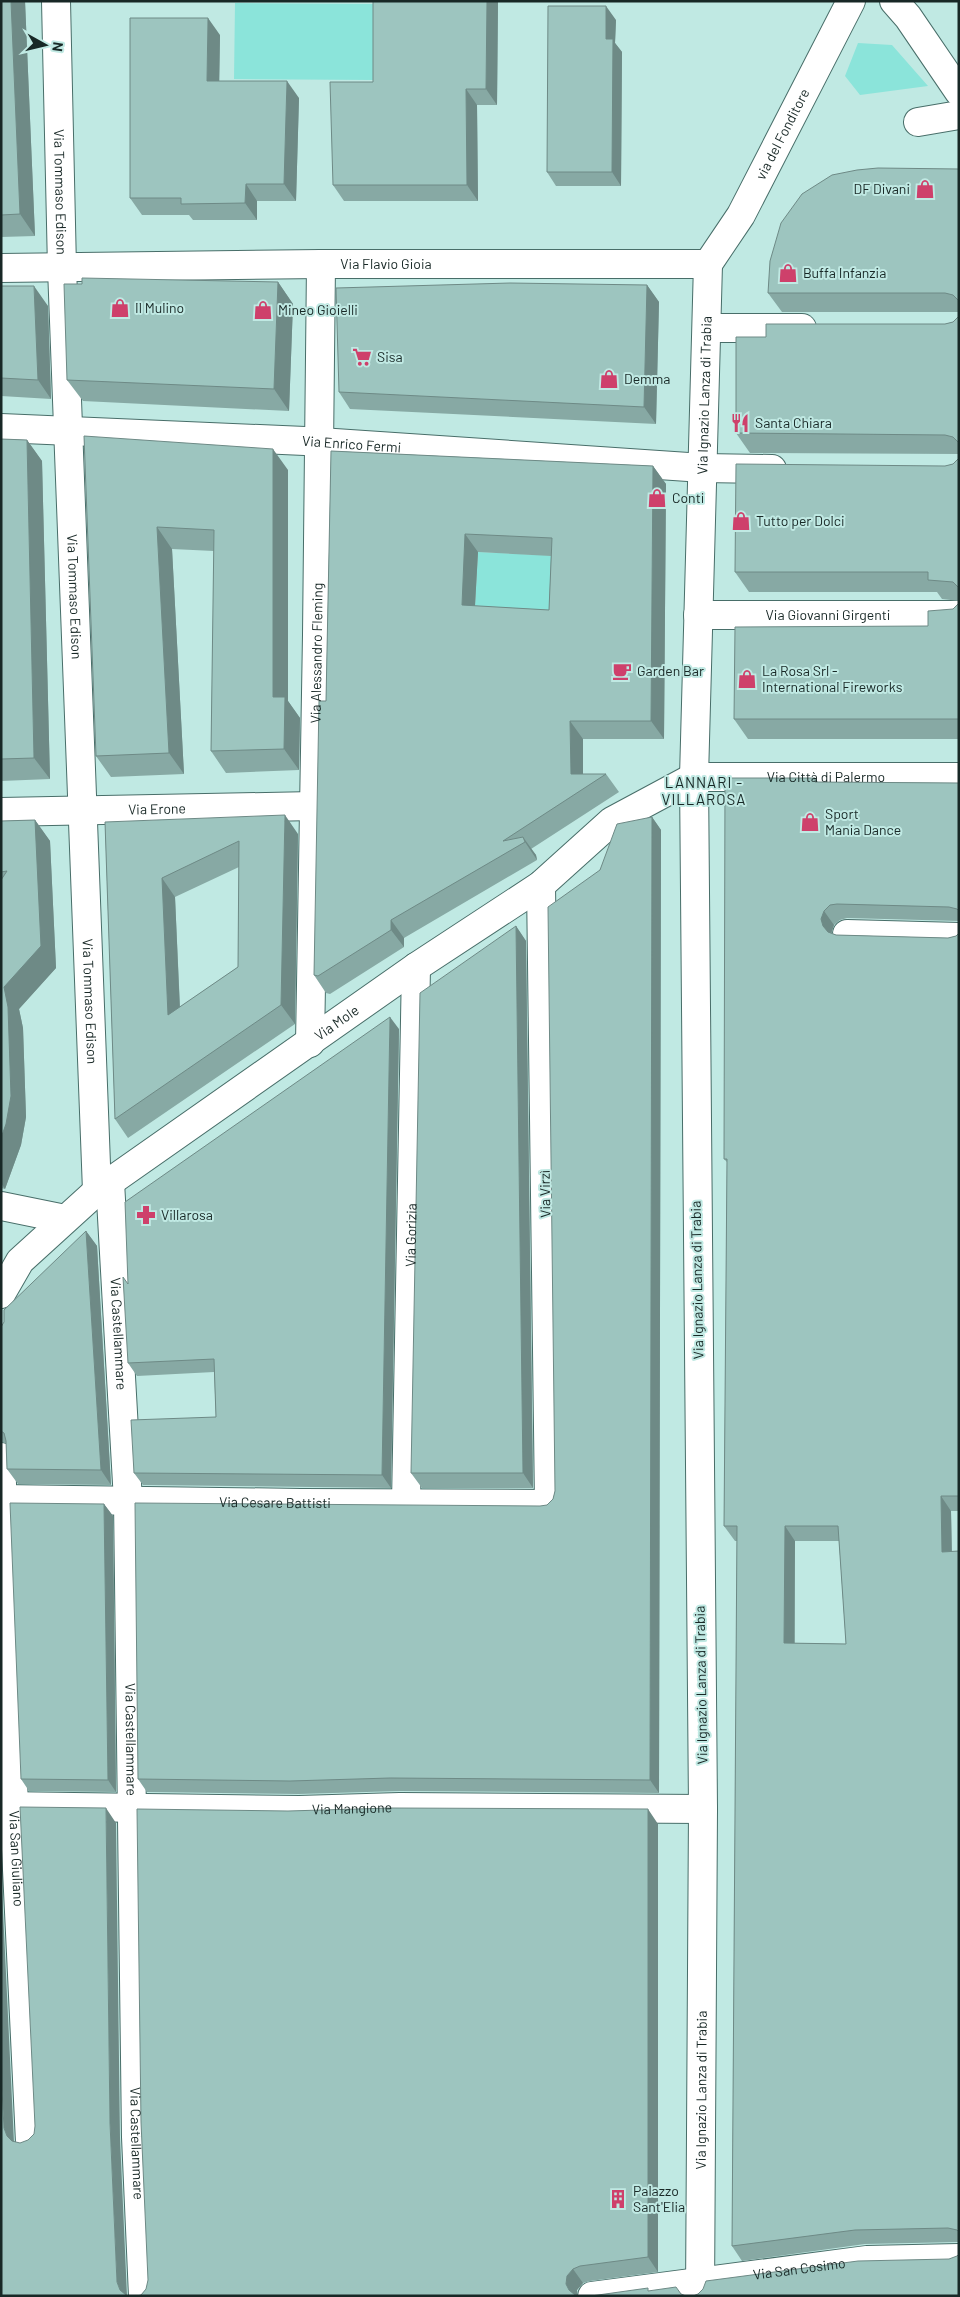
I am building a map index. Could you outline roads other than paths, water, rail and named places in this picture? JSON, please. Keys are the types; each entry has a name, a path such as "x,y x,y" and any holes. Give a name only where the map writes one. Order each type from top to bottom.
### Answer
{"street":[{"name":"Via Tommaso Edison","path":"56,1 62,268 83,810 103,1187"},
{"name":"via del Fonditore","path":"708,264 741,215 851,1"},
{"path":"894,1 908,16 959,92"},
{"path":"918,122 959,115"},
{"name":"Via Flavio Gioia","path":"1,268 321,264 708,264"},
{"name":"Via Alessandro Fleming","path":"310,1042 320,442 321,264"},
{"name":"Via Ignazio Lanza di Trabia","path":"700,2288 702,1808 694,777 708,264"},
{"path":"707,328 823,328"},
{"name":"Via Enrico Fermi","path":"1,428 320,442 703,468 801,469"},
{"name":"Via Giovanni Girgenti","path":"698,615 959,615"},
{"name":"Via Città di Palermo","path":"694,777 959,777"},
{"name":"Via Mole","path":"1,1294 20,1261 103,1187 416,968 541,885 612,821 694,777"},
{"name":"Via Erone","path":"1,812 314,806"},
{"name":"Via Virzì","path":"541,885 549,1504"},
{"path":"847,934 959,938"},
{"name":"Via Gorizia","path":"406,1503 416,968"},
{"name":"Via Castellammare","path":"103,1187 128,1501 136,2137 143,2296"},
{"path":"1,1206 65,1219"},
{"name":"Via San Giuliano","path":"1,1457 8,1806 30,2142"},
{"name":"Via Cesare Battisti","path":"2,1500 549,1504"},
{"name":"Via Mangione","path":"8,1806 299,1810 400,1807 702,1808"},
{"name":"Via San Cosimo","path":"592,2296 700,2288 867,2260 959,2258"}],"place":[{"name":"DF Divani","path":"925,189"},
{"name":"Buffa Infanzia","path":"788,273"},
{"name":"Il Mulino","path":"120,308"},
{"name":"Mineo Gioielli","path":"263,310"},
{"name":"Sisa","path":"362,357"},
{"name":"Demma","path":"609,379"},
{"name":"Santa Chiara","path":"740,423"},
{"name":"Conti","path":"657,498"},
{"name":"Tutto per Dolci","path":"741,521"},
{"name":"Garden Bar","path":"622,671"},
{"name":"La Rosa Srl - International Fireworks","path":"747,679"},
{"name":"Sport Mania Dance","path":"810,822"},
{"name":"Villarosa","path":"146,1215"},
{"name":"Palazzo Sant'Elia","path":"618,2199"}],"district":[{"name":"LANNARI - VILLAROSA","path":"704,792"}]}
